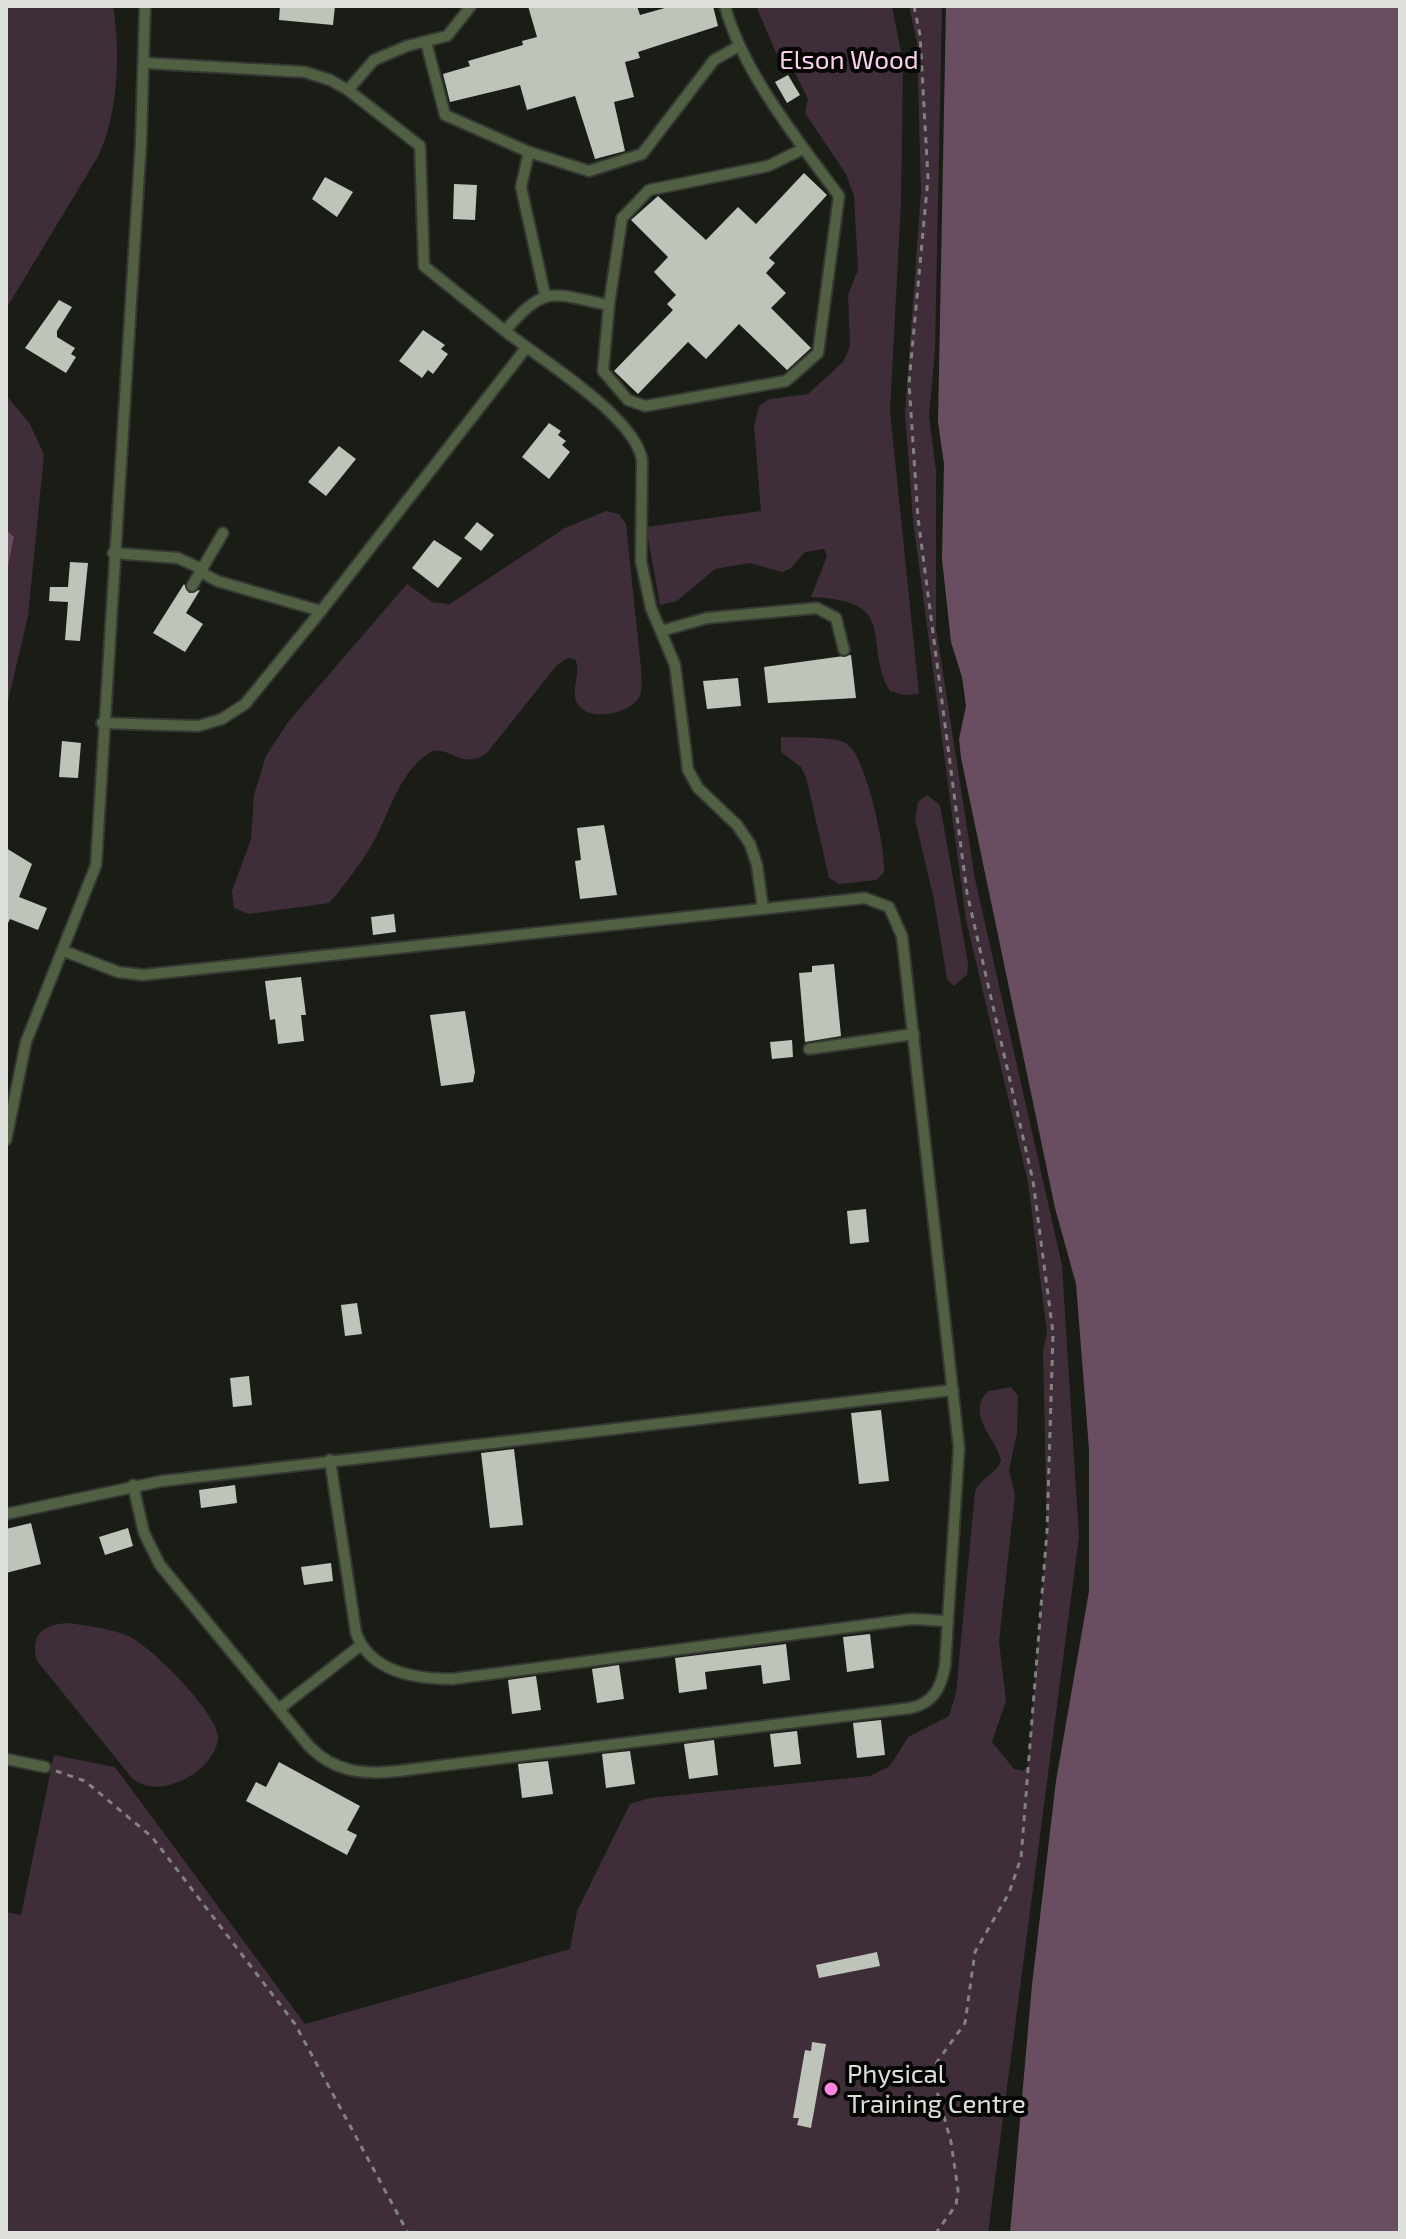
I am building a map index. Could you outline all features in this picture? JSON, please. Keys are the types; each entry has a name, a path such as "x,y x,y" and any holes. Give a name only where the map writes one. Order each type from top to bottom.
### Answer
{"lane":[{"path":"7,1132 26,1042 96,865 102,723 145,63 145,6"},
{"path":"348,90 369,63 404,47 447,36 471,6"},
{"path":"725,6 739,46 840,202 820,349 793,378 654,405 638,405 625,397 603,371 622,218 649,190 768,166 803,149"},
{"path":"426,42 445,115 529,152 589,171 642,154 710,65 739,46"},
{"path":"145,63 310,73 348,90 420,146 424,266 610,414 639,447 642,460 640,552 646,591 675,665 688,770 698,788 737,825 750,844 757,865 763,909"},
{"path":"529,152 521,187 545,295"},
{"path":"505,331 531,302 545,295 609,305"},
{"path":"102,723 185,728 222,719 256,691 526,348"},
{"path":"192,586 223,533"},
{"path":"113,553 178,558 217,581 321,611"},
{"path":"661,631 696,620 817,608 836,618 844,650"},
{"path":"64,951 113,970 143,975 865,898 886,904 900,925 953,1390 959,1468 945,1666 938,1690 930,1700 911,1708 373,1774 353,1771 324,1760 156,1559 142,1526 133,1485"},
{"path":"809,1049 914,1034"},
{"path":"6,1514 133,1485 953,1390"},
{"path":"330,1460 353,1622 361,1645 391,1669 424,1678 452,1679 912,1619 948,1621"},
{"path":"279,1709 361,1645"},
{"path":"6,1759 45,1767"}],"path":[{"path":"914,6 920,35 928,178 909,383 918,518 967,893 1033,1181 1053,1333 1047,1531 1021,1858 1009,1893 975,1952 965,2023 937,2062 933,2077 951,2142 958,2190 956,2205 936,2233"},
{"path":"45,1767 85,1781 152,1837 295,2024 408,2233"}],"green space":[{"path":"6,6 113,6 117,63 109,123 97,158 6,309"},
{"name":"Elson Wood","path":"756,6 892,6 903,63 901,202 890,411 919,694 904,695 890,691 882,673 874,627 868,615 858,606 811,597 827,556 824,549 805,552 790,569 782,572 750,563 715,569 677,601 660,605 646,527 761,511 754,426 759,406 770,399 808,394 843,362 850,346 848,295 858,270 854,196 846,174 805,113 808,99 795,73 780,62"},
{"path":"909,6 942,6 935,350 929,416 936,471 936,628 975,879 1062,1265 1079,1537 988,2233 6,2233 6,1912 21,1915 54,1755 115,1767 305,2024 570,1949 577,1911 630,1804 650,1798 870,1776 890,1766 908,1737 949,1716 956,1693 975,1492 997,1468 1001,1459 984,1425 980,1408 988,1391 1011,1387 1018,1396 1017,1433 1009,1470 1015,1495 999,1642 1006,1701 992,1742 1014,1769 1023,1771 1028,1766 1047,1531 1043,1351 1047,1333 1028,1182 966,920 913,520 905,413 921,192 917,42"},
{"path":"6,395 30,424 44,455 28,616 6,710 6,576 14,537 6,530"},
{"path":"606,511 619,514 626,524 641,668 642,688 638,699 626,709 610,714 586,711 576,701 575,659 568,658 557,665 486,754 469,759 435,751 418,762 401,784 370,848 329,903 249,914 234,908 232,891 251,839 254,795 266,756 288,722 407,584 432,602 450,604 565,528"},
{"path":"781,737 837,740 852,749 866,780 878,823 884,872 877,880 839,884 829,878 806,777 801,767 781,752"},
{"path":"927,795 940,805 968,963 967,975 954,986 947,979 934,900 915,819 918,802"},
{"path":"68,1623 128,1636 152,1653 183,1683 209,1715 216,1729 218,1740 206,1764 169,1785 155,1787 132,1778 37,1661 35,1644 40,1633 52,1626"}],"shaded area":[{"path":"946,6 1400,6 1400,2233 1010,2233 1032,1985 1056,1781 1089,1591 1089,1449 1076,1284 1055,1208 959,739 966,706 962,677 951,642 942,559 944,464 938,422"},
{"path":"6,530 14,537 6,576"}],"building":[{"path":"280,6 335,6 333,25 279,20"},
{"path":"528,6 637,6 640,15 672,6 713,6 718,26 638,52 640,58 625,62 634,97 614,102 625,151 595,159 575,96 527,110 520,85 450,102 443,74 470,66 468,61 523,45 522,41 537,37"},
{"path":"788,75 800,95 787,103 775,82"},
{"path":"804,173 827,195 769,258 775,263 766,273 786,293 771,308 811,348 787,370 739,324 706,359 688,342 638,394 614,371 673,310 667,304 676,295 654,272 668,257 631,220 658,196 706,240 738,207 756,224"},
{"path":"325,177 353,192 337,217 312,199"},
{"path":"454,184 477,185 475,220 453,219"},
{"path":"59,300 72,307 57,331 57,337 75,348 71,354 76,357 66,373 25,348"},
{"path":"423,330 445,345 441,349 448,354 433,374 428,370 422,378 399,361"},
{"path":"549,423 561,431 558,435 566,441 562,445 570,452 549,479 522,457"},
{"path":"339,446 356,459 326,496 308,482"},
{"path":"477,522 494,535 481,551 464,538"},
{"path":"434,540 462,558 438,588 412,568"},
{"path":"70,562 88,563 80,641 65,640 68,602 49,601 50,587 68,587"},
{"path":"184,584 189,593 200,590 186,613 203,624 185,652 153,633"},
{"path":"851,655 856,698 768,703 764,667"},
{"path":"738,678 741,706 707,709 703,681"},
{"path":"62,741 81,743 78,778 59,777"},
{"path":"604,825 617,895 580,899 575,861 581,860 577,828"},
{"path":"6,848 32,864 19,897 47,908 38,930 10,919 6,927"},
{"path":"394,914 396,932 373,935 371,917"},
{"path":"834,964 841,1036 805,1042 799,973 812,972 812,966"},
{"path":"301,977 306,1015 301,1015 304,1041 278,1044 275,1019 270,1020 265,981"},
{"path":"465,1011 475,1072 473,1082 441,1086 430,1015"},
{"path":"792,1040 793,1057 772,1059 770,1042"},
{"path":"866,1209 869,1242 850,1244 847,1211"},
{"path":"357,1303 362,1334 345,1336 341,1305"},
{"path":"249,1376 252,1405 233,1407 230,1378"},
{"path":"881,1410 889,1481 859,1484 851,1413"},
{"path":"514,1449 523,1525 490,1528 481,1453"},
{"path":"235,1485 237,1503 201,1508 199,1490"},
{"path":"31,1523 41,1564 6,1573 6,1529"},
{"path":"128,1528 133,1546 105,1555 99,1537"},
{"path":"331,1563 333,1581 304,1585 301,1567"},
{"path":"870,1634 874,1668 847,1672 843,1637"},
{"path":"786,1644 790,1680 763,1684 761,1665 705,1672 707,1689 679,1693 675,1658"},
{"path":"619,1665 624,1699 597,1703 592,1669"},
{"path":"536,1676 541,1710 512,1714 508,1680"},
{"path":"881,1720 885,1755 857,1758 853,1723"},
{"path":"797,1731 801,1764 774,1767 770,1734"},
{"path":"714,1740 718,1775 689,1779 684,1744"},
{"path":"630,1751 635,1784 606,1788 602,1754"},
{"path":"548,1761 553,1794 522,1798 518,1764"},
{"path":"279,1762 360,1806 347,1830 357,1835 347,1855 246,1801 256,1782 266,1787"},
{"path":"877,1952 880,1966 819,1978 816,1965"},
{"path":"812,2042 826,2044 811,2128 797,2125 799,2118 793,2118 805,2050 811,2051"}],"place":[{"name":"Physical Training Centre","path":"831,2089"}]}
